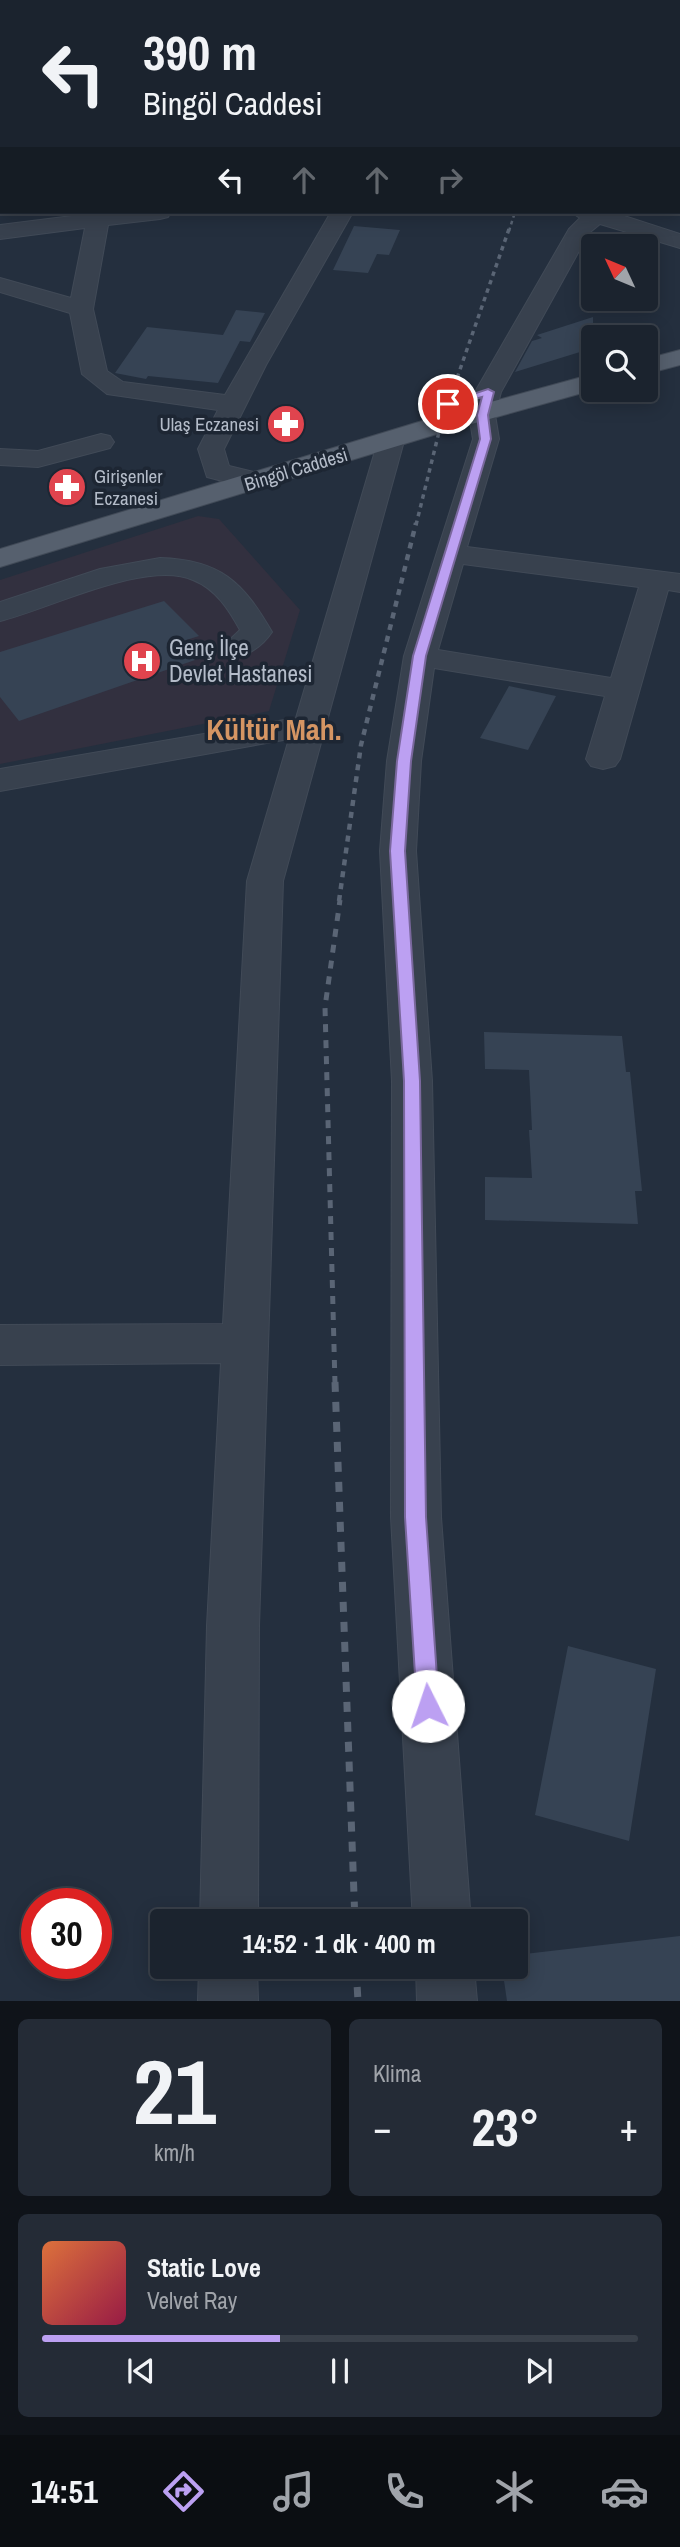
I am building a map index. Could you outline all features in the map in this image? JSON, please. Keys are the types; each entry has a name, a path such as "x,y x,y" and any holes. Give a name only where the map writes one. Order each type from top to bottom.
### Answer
{"main road":[{"path":"658,343 680,337"},
{"path":"658,363 680,357"},
{"name":"Bingöl Caddesi","path":"0,558 391,441 441,424 581,367"},
{"name":"Bingöl Caddesi","path":"0,534 218,471 485,404 581,384"}],"street":[{"path":"0,232 98,215 119,214"},
{"path":"256,481 218,471 211,449 233,404 341,214"},
{"path":"441,1909 416,1517 412,1081 398,851 404,761 420,656 486,439 485,404 580,229 592,214"},
{"path":"596,214 680,242"},
{"path":"98,215 81,309 95,374 116,389 233,404"},
{"path":"0,285 32,292 81,309"},
{"path":"229,1909 233,1626 265,881 391,441"},
{"path":"0,457 18,461 58,456 101,442"},
{"path":"451,554 668,581 624,690 603,759"},
{"path":"0,612 117,574 153,565 178,565 211,577 227,588 249,615 257,632 237,648"},
{"path":"420,656 624,690"},
{"path":"0,780 310,725"},
{"path":"0,1345 244,1343"},
{"path":"228,1979 228,2001"},
{"path":"446,1979 447,2001"}],"shaded area":[{"name":"Genç İlçe Devlet Hastanesi","path":"198,516 219,519 300,610 269,711 0,764 0,580"}],"building":[{"path":"354,226 400,230 389,255 377,254 368,273 333,270"},
{"path":"236,310 265,313 250,342 240,341 218,383 148,376 146,379 115,373 147,327 223,335"},
{"path":"593,317 593,325 581,325 581,352 515,372 532,341 542,338 537,335"},
{"path":"164,601 199,636 180,642 195,660 19,721 0,697 0,652"},
{"path":"509,686 556,696 528,750 480,738"},
{"path":"484,1032 622,1036 626,1072 630,1072 642,1191 635,1191 638,1224 485,1220 485,1177 532,1178 529,1130 532,1130 529,1070 485,1069"},
{"path":"568,1646 656,1669 629,1841 535,1815"},
{"path":"680,1936 680,2001 507,2001 504,1979 528,1979 528,1954"}],"railway":[{"path":"509,231 514,214"},
{"path":"416,525 441,424 509,229"},
{"path":"339,901 361,745 416,523"},
{"path":"335,1384 325,1007 340,900"},
{"path":"335,1382 355,1909"},
{"path":"357,1979 358,2001"}],"place":[{"name":"Ulaş Eczanesi","path":"286,424"},
{"name":"Girişenler Eczanesi","path":"67,487"},
{"name":"Genç İlçe Devlet Hastanesi","path":"142,661"}],"district":[{"name":"Kültür Mah.","path":"274,730"}],"route":[{"path":"428,1706 416,1517 412,1081 398,851 404,761 420,656 486,439 482,415 488,392 448,404"}]}
